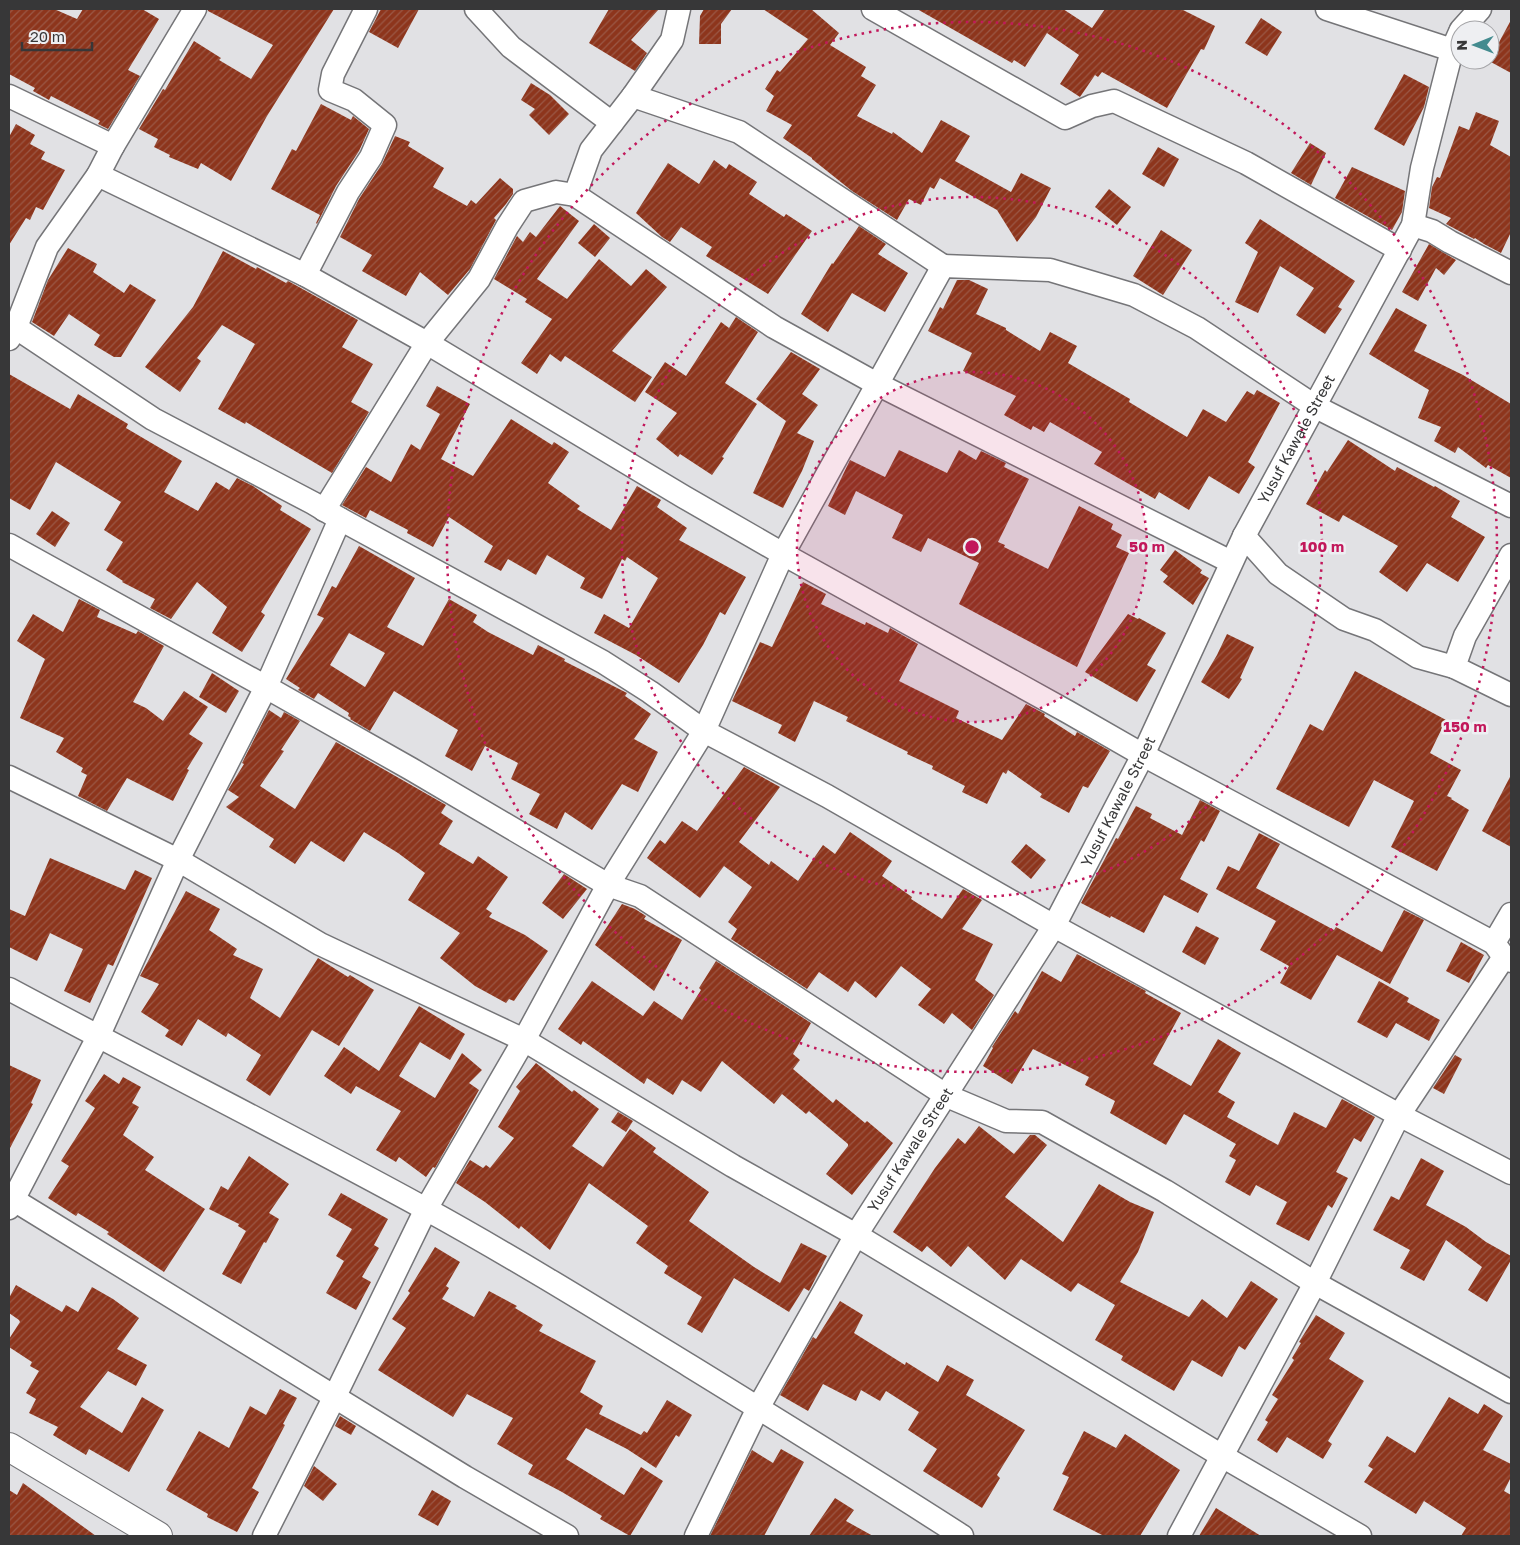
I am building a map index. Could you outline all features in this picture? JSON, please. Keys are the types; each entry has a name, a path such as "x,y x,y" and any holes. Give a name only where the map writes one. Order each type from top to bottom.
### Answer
{"street":[{"path":"305,275 348,192 371,157 385,125 354,100 330,90 333,74 366,9"},
{"path":"476,9 511,47 612,123"},
{"path":"576,195 591,150 633,96 672,40 679,9"},
{"path":"873,9 1065,118 1092,106 1114,101 1246,163 1400,250"},
{"path":"1328,9 1450,35"},
{"name":"Yusuf Kawale Street","path":"1471,20 1480,9"},
{"path":"187,11 98,175 47,247 11,330 153,418 603,662 650,692 704,731 827,796 1054,926 1399,1115 1511,1174"},
{"name":"Yusuf Kawale Street","path":"696,1536 758,1408 856,1234 947,1096 1054,926 1143,755 1244,536 1316,407 1413,225 1422,168 1450,66"},
{"path":"9,96 113,146"},
{"path":"633,96 739,132 943,266 1050,270 1134,295 1197,328 1316,407 1511,506"},
{"path":"98,175 305,275 427,343 684,497 784,554 1143,755 1503,953"},
{"path":"567,1536 465,1478 10,1202 98,1037 178,860 266,686 332,514 427,343 479,279 507,227 524,201 556,192 576,195 774,327 877,384 1231,562"},
{"path":"1413,225 1432,231 1511,273"},
{"path":"264,1536 426,1209 524,1040 608,885 704,731 784,554 943,266"},
{"path":"1244,536 1278,574 1344,619 1375,630 1418,657 1454,667 1511,695"},
{"path":"9,545 266,686 608,885 640,896 947,1096 1006,1120 1042,1122 1165,1191 1315,1283 1511,1392"},
{"path":"1454,667 1465,636 1511,555"},
{"path":"9,776 178,860 320,944 524,1040 733,1166 856,1234 1222,1456 1360,1536"},
{"path":"1180,1536 1315,1283 1399,1115 1503,953 1511,914"},
{"path":"9,989 426,1209 548,1280 758,1408 962,1536"},
{"path":"9,1447 158,1536"}],"building":[{"path":"9,9 54,9 77,19 83,9 142,9 159,19 128,70 140,76 108,129 98,124 100,121 51,96 49,100 33,91 35,88 9,74"},
{"path":"208,9 334,9 267,116 231,181 201,163 198,169 169,157 170,155 154,147 158,139 139,129 194,41 221,58 219,60 251,79 273,45 208,11"},
{"path":"381,9 419,9 398,48 369,32"},
{"path":"609,9 659,9 631,40 647,53 635,71 589,43"},
{"path":"704,9 732,9 721,24 721,44 699,44 700,16"},
{"path":"763,9 811,9 839,33 830,45 866,67 861,76 876,85 857,116 892,134 893,132 922,153 941,120 970,136 955,161 1011,192 1021,173 1051,188 1036,217 1017,242 997,210 940,178 934,189 930,187 921,205 909,199 897,220 852,191 812,158 783,138 792,125 766,111 774,96 765,89 777,70 780,72 808,39"},
{"path":"917,9 1063,9 1092,28 1105,9 1181,9 1215,26 1204,50 1201,49 1167,108 1102,72 1098,77 1095,75 1080,97 1060,84 1079,55 1047,33 1025,67 1014,60 1012,63"},
{"path":"1261,18 1282,32 1267,56 1245,43"},
{"path":"1511,20 1511,73 1500,67 1500,40"},
{"path":"1404,74 1429,87 1424,107 1404,146 1374,129"},
{"path":"531,83 550,95 569,114 549,135 529,115 535,109 521,100"},
{"path":"321,104 351,120 353,116 369,129 359,151 336,186 317,224 320,215 271,189 292,149 296,151"},
{"path":"1476,112 1499,121 1490,145 1511,157 1511,232 1501,253 1446,224 1451,218 1429,208 1432,187 1437,177 1440,178 1459,126 1469,130"},
{"path":"16,124 35,135 30,144 45,152 41,159 65,170 43,210 36,207 30,220 26,218 9,245 9,137"},
{"path":"395,136 410,142 408,146 444,168 433,187 467,206 471,200 476,204 500,178 513,189 513,194 494,218 496,220 470,269 448,295 420,272 406,296 362,271 372,255 340,237 359,199 382,164"},
{"path":"1310,143 1326,153 1311,185 1291,173"},
{"path":"1158,147 1179,159 1164,187 1142,174"},
{"path":"714,160 726,169 729,164 757,182 749,194 784,217 786,214 812,231 768,294 706,256 712,247 681,227 670,242 636,213 668,163 699,184"},
{"path":"1352,167 1405,191 1402,212 1392,230 1335,198"},
{"path":"1109,189 1131,207 1117,225 1095,207"},
{"path":"560,206 579,221 537,279 567,299 599,259 631,286 646,269 667,287 612,351 652,377 635,402 565,356 561,362 550,354 537,374 521,363 552,319 525,302 527,299 494,279 517,236 523,242 530,232 536,237"},
{"path":"1260,219 1355,281 1338,307 1342,309 1325,334 1296,315 1314,288 1280,266 1258,313 1235,302 1258,252 1245,243"},
{"path":"594,224 610,238 595,257 578,243"},
{"path":"859,226 886,244 878,254 908,273 885,312 852,293 828,332 801,314 832,263"},
{"path":"1161,230 1192,250 1163,295 1133,276"},
{"path":"1429,244 1456,260 1444,275 1436,268 1418,301 1402,292"},
{"path":"68,248 97,264 93,272 124,293 130,284 156,300 121,357 114,357 94,345 100,335 69,314 54,336 32,322 48,280"},
{"path":"223,251 286,283 288,281 358,320 342,347 373,364 351,402 369,412 332,473 246,422 245,424 218,409 255,344 222,325 197,358 201,361 180,392 145,367 193,307"},
{"path":"957,280 969,280 988,289 976,314 1006,328 1006,330 1040,351 1050,332 1077,346 1068,363 1130,399 1129,402 1187,437 1203,409 1226,422 1247,391 1254,395 1257,390 1280,403 1248,462 1255,467 1239,494 1209,476 1189,510 1159,492 1155,499 1094,464 1102,452 1050,422 1044,432 1033,426 1031,430 1004,415 1016,396 963,371 972,353 928,331 940,307 943,309"},
{"path":"1396,308 1427,325 1414,351 1463,375 1511,404 1511,478 1488,465 1486,468 1458,447 1455,453 1434,441 1441,427 1418,418 1429,390 1369,354"},
{"path":"736,317 758,332 725,383 757,404 712,475 680,454 678,457 656,439 677,413 645,392 665,362 686,376 721,322 729,328"},
{"path":"791,352 820,369 802,394 818,405 797,433 814,441 802,471 783,508 753,493 786,421 756,399"},
{"path":"9,374 70,409 78,394 128,424 126,428 182,461 164,492 198,511 216,482 229,490 237,478 253,486 282,506 280,510 311,529 261,612 265,615 242,652 212,633 227,607 197,582 171,619 150,608 155,599 122,582 106,570 123,542 104,530 121,502 56,462 30,510 9,498"},
{"path":"437,386 470,404 441,459 473,476 511,419 552,445 554,442 569,452 548,483 580,506 577,509 611,530 637,486 661,500 657,507 687,528 679,540 746,577 725,615 720,612 703,645 679,683 636,655 594,633 604,614 629,628 658,578 627,557 625,561 622,559 602,599 580,588 585,578 547,555 536,575 508,559 501,571 484,562 493,546 449,517 433,547 407,533 408,530 370,510 366,518 342,505 366,467 391,482 411,444 420,450 440,414 426,406"},
{"path":"1348,440 1395,471 1397,467 1460,501 1451,517 1485,537 1458,582 1427,563 1407,592 1379,572 1398,546 1343,515 1339,522 1306,504 1325,470 1327,472"},
{"path":"899,450 947,473 959,450 976,460 981,451 1006,463 1004,467 1029,479 998,542 1005,545 1004,547 1048,569 1079,506 1113,524 1111,529 1122,535 1116,547 1129,553 1077,667 959,604 979,563 928,538 921,552 892,538 903,515 856,491 845,515 828,506 850,460 885,477"},
{"path":"52,511 70,523 55,547 36,534"},
{"path":"359,546 415,578 387,627 423,646 449,599 477,615 473,622 488,632 533,655 538,645 565,659 564,661 627,693 625,696 651,714 634,739 658,752 638,792 622,784 592,830 565,812 557,829 529,814 540,794 511,779 518,763 485,746 472,771 445,756 458,730 394,691 370,731 350,719 349,713 318,693 314,699 298,690 300,688 286,679 324,618 317,615 332,586 336,588","holes":["349,633 385,653 365,687 330,665"]},
{"path":"1175,550 1202,570 1200,573 1209,578 1193,605 1163,582 1168,576 1160,570"},
{"path":"803,582 826,594 821,604 865,625 866,622 888,633 890,628 918,644 899,681 959,711 956,718 1002,740 1026,704 1045,714 1044,716 1075,736 1077,732 1110,751 1088,788 1083,786 1069,813 1040,797 1042,794 1008,770 1006,774 1003,772 987,804 962,792 965,786 932,769 933,766 846,721 848,717 814,701 795,742 778,733 782,725 732,701 760,642 772,647"},
{"path":"79,599 100,610 97,617 136,634 138,631 164,646 133,702 146,708 163,721 184,691 208,707 189,734 203,743 187,769 189,770 173,801 127,778 107,811 78,796 87,775 81,772 83,768 56,752 64,738 20,718 45,659 17,641 33,614 63,632"},
{"path":"1128,614 1166,633 1147,665 1156,670 1137,702 1085,672"},
{"path":"1227,634 1254,647 1240,678 1242,679 1229,699 1201,682"},
{"path":"1355,671 1446,720 1430,753 1461,770 1447,796 1469,810 1437,871 1391,847 1414,801 1374,780 1349,827 1276,789 1310,724 1323,731"},
{"path":"212,673 239,691 226,713 199,697"},
{"path":"269,710 281,718 284,712 300,721 281,750 284,751 260,786 295,809 336,742 446,805 441,813 453,821 439,844 473,864 478,856 508,877 486,909 492,913 489,917 525,935 548,951 514,1001 509,999 506,1003 475,986 440,958 460,933 408,900 425,873 398,853 364,832 344,862 311,841 295,864 269,847 274,839 226,807 239,797 228,790 244,764 242,763"},
{"path":"744,767 780,787 739,842 769,865 771,861 798,881 823,845 835,854 850,832 892,861 882,876 912,897 911,899 942,919 963,889 982,900 962,929 993,944 975,980 994,995 972,1030 952,1013 944,1024 918,1005 931,989 901,966 876,998 855,981 848,992 819,972 807,989 731,939 737,929 728,922 752,887 724,866 700,898 647,858 660,840 665,844 682,821 697,831"},
{"path":"1511,775 1511,847 1482,831"},
{"path":"1200,800 1220,811 1204,842 1201,840 1180,879 1208,894 1198,913 1164,895 1144,933 1081,903 1116,838 1118,839 1136,806 1152,814 1150,818 1182,835"},
{"path":"1259,833 1280,844 1256,888 1334,930 1336,927 1382,952 1404,910 1424,920 1390,984 1337,955 1311,1000 1280,983 1289,966 1260,950 1276,921 1216,889 1228,866 1239,871"},
{"path":"1026,844 1046,860 1031,879 1011,862"},
{"path":"50,858 125,890 135,870 152,878 113,966 108,964 90,1003 64,991 83,949 50,933 37,961 9,947 9,909 25,916"},
{"path":"564,874 587,889 563,919 542,903"},
{"path":"186,891 220,909 209,930 237,949 233,955 263,969 250,998 280,1018 318,958 348,977 350,975 374,990 339,1046 312,1030 270,1096 246,1080 261,1055 228,1033 226,1037 198,1019 182,1046 165,1036 169,1030 141,1012 159,984 140,976"},
{"path":"622,904 635,909 646,916 644,919 682,940 654,991 595,945"},
{"path":"1196,926 1219,938 1205,965 1182,952"},
{"path":"1461,942 1484,955 1469,983 1446,971"},
{"path":"1077,954 1146,991 1145,993 1181,1013 1153,1064 1191,1086 1218,1039 1241,1053 1218,1092 1235,1102 1227,1117 1278,1145 1294,1112 1326,1128 1342,1099 1375,1117 1361,1142 1354,1138 1336,1172 1348,1178 1332,1208 1328,1205 1309,1241 1276,1224 1287,1202 1256,1185 1250,1196 1225,1182 1236,1160 1229,1156 1236,1144 1184,1114 1166,1145 1110,1113 1115,1101 1085,1085 1089,1077 1033,1049 1012,1084 983,1066 992,1047 1015,1011 1018,1014 1042,971 1061,982"},
{"path":"716,961 811,1023 793,1054 800,1060 793,1069 833,1103 836,1099 865,1123 867,1121 893,1143 852,1195 826,1174 848,1144 809,1111 806,1114 782,1094 774,1104 722,1061 701,1092 682,1080 673,1095 647,1078 644,1084 583,1041 581,1045 558,1029 592,981 643,1016 654,1001 682,1020"},
{"path":"1379,981 1409,998 1407,1002 1440,1020 1429,1041 1396,1023 1387,1038 1357,1022"},
{"path":"419,1006 465,1034 450,1060 420,1042 399,1076 435,1098 462,1053 482,1070 469,1083 479,1090 435,1168 433,1167 426,1177 399,1157 396,1162 376,1150 401,1111 356,1086 351,1094 324,1076 344,1047 379,1071"},
{"path":"1455,1055 1462,1059 1444,1094 1433,1088"},
{"path":"536,1063 572,1092 574,1090 599,1109 572,1146 603,1167 630,1129 656,1148 653,1152 709,1192 689,1221 754,1267 780,1283 801,1243 827,1256 809,1291 804,1288 789,1312 734,1278 702,1333 687,1324 702,1297 664,1273 668,1266 636,1243 648,1226 589,1183 550,1250 521,1226 519,1229 485,1202 456,1183 470,1160 483,1168 486,1165 490,1168 514,1138 498,1127 520,1091 516,1087"},
{"path":"9,1065 41,1080 31,1103 33,1104 9,1150"},
{"path":"104,1074 119,1084 123,1077 141,1087 132,1103 139,1107 123,1135 154,1157 145,1170 205,1209 164,1272 107,1234 109,1232 78,1213 76,1216 48,1198 69,1166 61,1161 95,1108 85,1101"},
{"path":"618,1112 633,1121 626,1132 611,1122"},
{"path":"979,1126 1014,1154 1030,1135 1035,1135 1047,1145 1005,1197 1063,1242 1099,1184 1130,1202 1154,1212 1138,1252 1120,1282 1189,1317 1202,1299 1227,1318 1251,1281 1278,1299 1245,1350 1239,1346 1222,1377 1192,1360 1174,1391 1121,1360 1123,1356 1095,1340 1115,1305 1078,1283 1071,1292 1021,1259 1005,1280 968,1246 951,1267 927,1246 922,1252 893,1232 935,1168 958,1138 965,1144"},
{"path":"249,1156 289,1184 269,1213 279,1219 241,1284 222,1274 246,1231 238,1226 239,1224 209,1209 221,1186 228,1190"},
{"path":"1421,1158 1444,1171 1426,1205 1466,1227 1486,1242 1511,1256 1511,1260 1487,1302 1468,1290 1482,1267 1446,1240 1424,1281 1400,1268 1410,1250 1373,1230 1391,1196 1399,1200"},
{"path":"341,1193 388,1219 374,1245 379,1248 362,1277 371,1282 356,1310 326,1293 344,1261 336,1256 352,1229 328,1215"},
{"path":"435,1247 460,1262 446,1286 449,1288 442,1299 474,1317 489,1291 517,1306 515,1308 543,1325 539,1331 596,1361 580,1392 603,1406 599,1414 641,1435 644,1431 647,1433 667,1400 692,1415 679,1437 676,1435 656,1468 627,1449 586,1428 566,1459 624,1495 641,1467 663,1481 630,1536 600,1519 602,1516 528,1474 533,1465 497,1444 513,1418 467,1394 453,1417 378,1370 406,1328 392,1319 410,1293 408,1291"},
{"path":"16,1285 62,1312 66,1305 78,1312 92,1287 113,1299 139,1318 117,1349 147,1365 136,1386 108,1371 80,1407 122,1433 142,1397 164,1410 129,1472 89,1449 86,1455 53,1435 58,1427 29,1413 36,1399 26,1393 39,1371 30,1366 32,1362 9,1347 9,1339 20,1322 9,1313 9,1298"},
{"path":"840,1301 863,1315 854,1333 905,1365 906,1362 938,1382 947,1365 974,1380 966,1395 1025,1430 997,1475 1000,1478 982,1508 923,1471 937,1449 908,1430 919,1412 886,1391 880,1401 861,1390 856,1401 823,1384 808,1411 780,1395 813,1337 816,1339"},
{"path":"1316,1315 1345,1333 1329,1359 1364,1381 1328,1441 1332,1444 1323,1459 1287,1437 1277,1453 1257,1440 1268,1422 1265,1420 1278,1399 1272,1395 1294,1360 1292,1358 1301,1343 1299,1342"},
{"path":"280,1389 297,1398 252,1488 259,1492 237,1532 207,1517 208,1514 166,1490 199,1431 229,1448 250,1406 266,1415"},
{"path":"1449,1397 1478,1414 1484,1404 1503,1416 1483,1450 1511,1464 1511,1477 1504,1491 1511,1495 1511,1536 1461,1536 1466,1528 1424,1501 1416,1514 1364,1482 1373,1469 1368,1466 1387,1436 1415,1453"},
{"path":"340,1416 356,1426 351,1435 335,1426"},
{"path":"1084,1431 1116,1448 1125,1434 1180,1470 1140,1536 1104,1536 1053,1510 1069,1477 1062,1474"},
{"path":"781,1449 804,1462 764,1536 710,1536 752,1450 773,1463"},
{"path":"314,1466 337,1484 323,1501 304,1486"},
{"path":"23,1483 96,1536 9,1536 9,1490 17,1495"},
{"path":"432,1490 451,1501 438,1526 418,1515"},
{"path":"835,1498 854,1510 846,1521 873,1536 809,1536"},
{"path":"1216,1508 1261,1536 1199,1536"}]}
